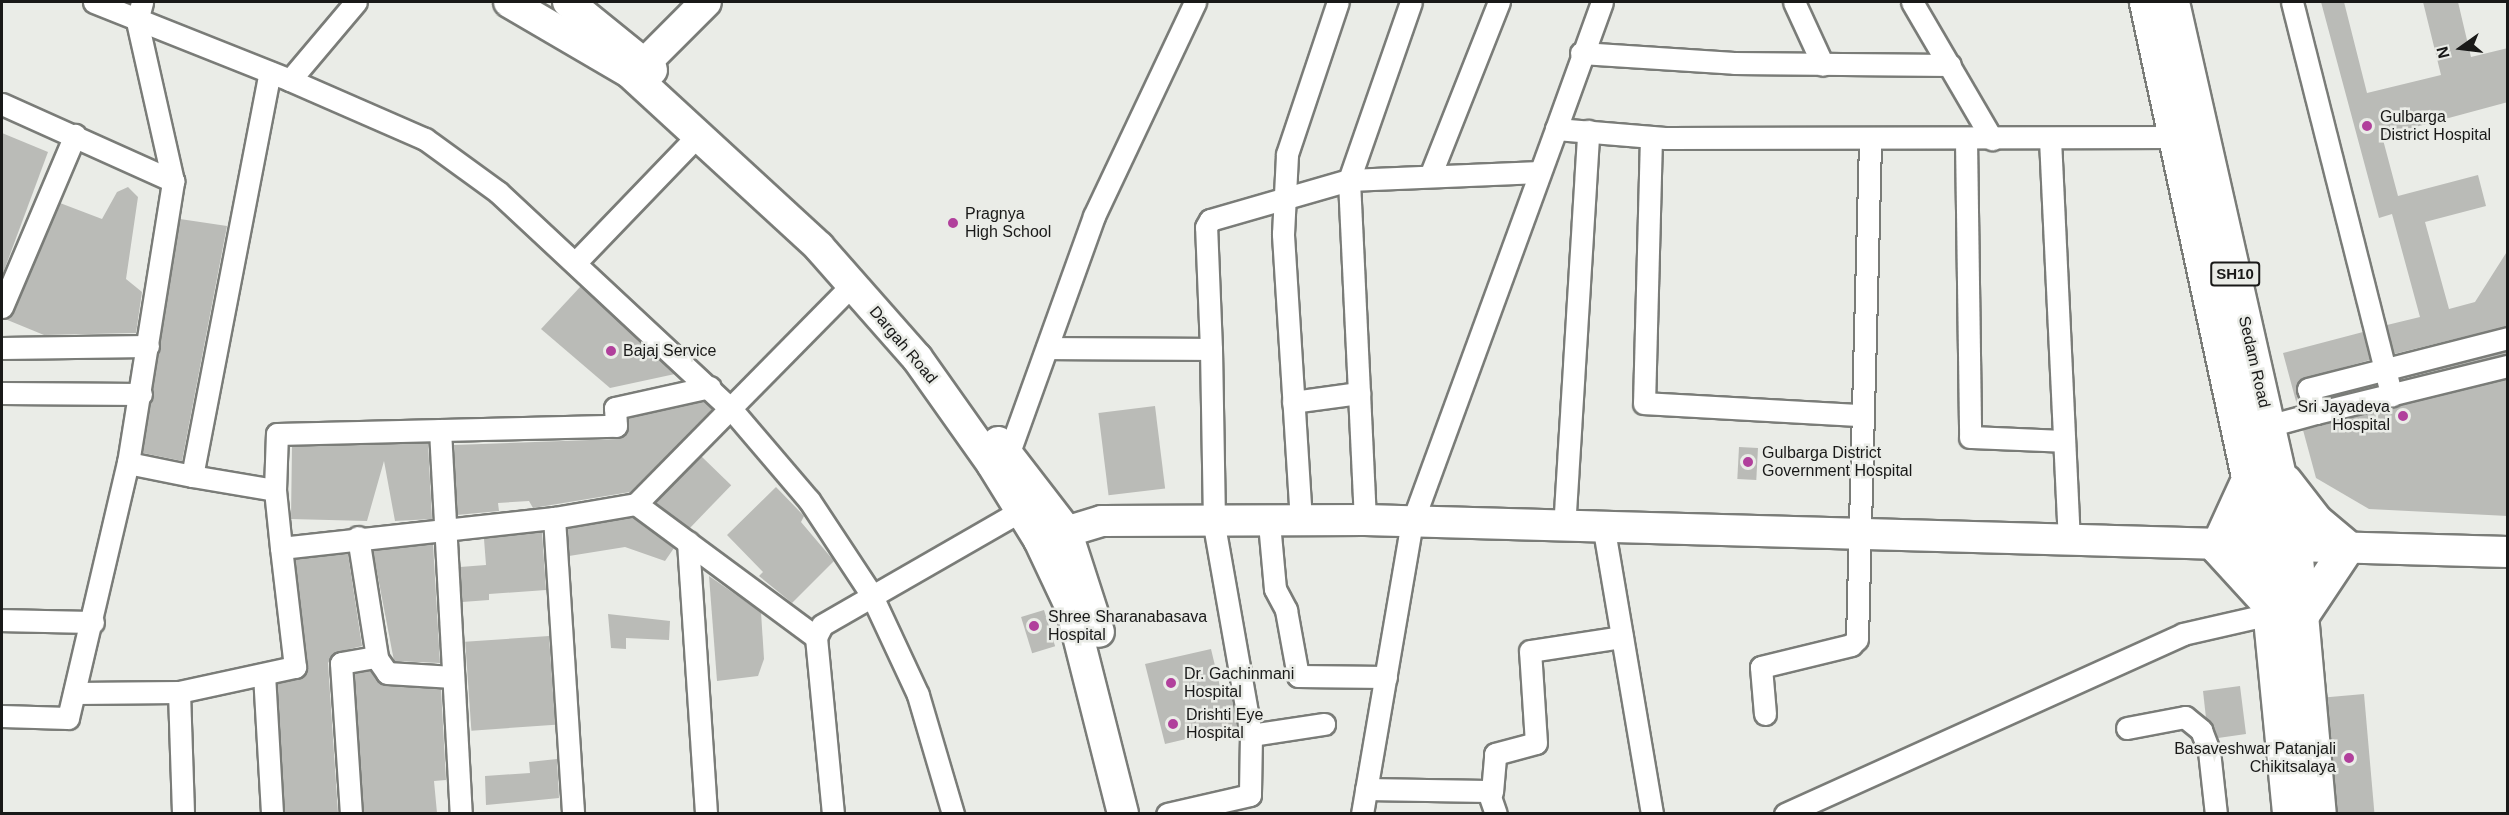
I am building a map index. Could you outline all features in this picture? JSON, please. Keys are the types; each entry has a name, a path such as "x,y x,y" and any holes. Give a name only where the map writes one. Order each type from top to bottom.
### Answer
{"main road":[{"name":"Dargah Road","path":"509,2 629,72 699,134 852,285 917,357 1039,540 1082,636 1123,813"},
{"name":"Dargah Road","path":"568,2 645,63 843,248 926,343 1066,530 1108,665 1143,813"},
{"path":"645,63 706,2"},
{"name":"SH10","path":"2146,2 2177,137 2264,475 2263,548 2280,611 2319,813"},
{"name":"Sedam Road","path":"2172,2 2268,426 2264,475 2295,547"},
{"path":"2217,547 2264,475 2347,547"},
{"path":"1039,540 1102,521 1214,525 1365,520 1564,530 2508,552"},
{"path":"2217,547 2280,611 2347,547"},
{"name":"SH10","path":"2289,813 2280,611 2295,547"}],"street":[{"path":"94,2 139,11 270,72 425,139 498,192 710,387 809,500 871,594 918,695 953,813"},
{"path":"290,80 356,2"},
{"path":"1008,455 1094,216 1195,2"},
{"path":"1301,521 1284,200 1287,154 1338,2"},
{"path":"1365,520 1349,180 1411,2"},
{"path":"1430,176 1499,2"},
{"path":"1362,813 1412,523 1556,129 1581,53 1602,2"},
{"path":"1794,2 1823,65"},
{"path":"1912,2 1992,139"},
{"path":"2292,2 2392,396"},
{"path":"2,716 68,718 93,622 128,463 141,394 173,181 139,11"},
{"path":"1581,53 1823,65 1950,65"},
{"path":"192,476 270,72"},
{"path":"2,104 173,181"},
{"path":"1556,129 1651,137 1870,140 2177,137"},
{"path":"1564,530 1588,131"},
{"path":"575,263 699,134"},
{"path":"2,307 75,135"},
{"path":"1651,137 1644,403 1862,415"},
{"path":"2050,139 2069,543"},
{"path":"1765,714 1761,667 1856,641 1870,140"},
{"path":"1966,140 1970,436 2064,441"},
{"path":"1167,813 1250,795 1251,735 1214,525 1207,224 1349,180 1540,172"},
{"path":"280,548 358,537 554,518 636,504 732,410 852,285"},
{"path":"2316,413 2308,388 2383,366 2508,338"},
{"path":"2,348 148,346"},
{"path":"1047,348 1211,348"},
{"path":"2268,426 2508,366"},
{"path":"76,693 179,692 295,667 274,490 277,434 616,426 615,408 710,387"},
{"path":"2,393 141,394"},
{"path":"1293,402 1359,393"},
{"path":"440,430 443,528 461,813"},
{"path":"128,463 274,490"},
{"path":"636,504 816,637 833,813"},
{"path":"816,637 843,609 1020,511"},
{"path":"554,518 573,813"},
{"path":"1269,523 1275,589 1286,610 1298,676 1386,677"},
{"path":"1604,530 1652,813"},
{"path":"358,537 377,657 387,673 453,677"},
{"path":"688,542 706,813"},
{"path":"1785,813 2183,634 2280,611"},
{"path":"2,620 93,622"},
{"path":"1496,813 1492,792 1495,754 1536,743 1530,651 1622,637"},
{"path":"351,813 339,668 345,661 377,657"},
{"path":"264,674 272,813"},
{"path":"179,692 183,813"},
{"path":"2127,728 2185,717 2201,730 2209,751 2216,813"},
{"path":"1251,735 1324,724"},
{"path":"1366,789 1492,792"}],"building":[{"path":"2321,2 2344,2 2367,93 2441,75 2423,2 2458,2 2471,57 2508,48 2508,102 2382,136 2398,196 2478,175 2486,206 2425,222 2449,309 2475,302 2508,250 2508,326 2394,354 2387,325 2420,317 2392,214 2379,218"},
{"path":"2,133 48,152 2,276"},
{"path":"128,187 138,197 126,279 142,292 136,333 44,335 5,319 14,312 60,203 102,219 117,192"},
{"path":"180,219 227,226 182,461 143,453"},
{"name":"Bajaj Service","path":"581,286 675,374 610,388 541,329"},
{"path":"2363,332 2370,360 2299,380 2297,405 2283,353"},
{"path":"2508,351 2508,354 2401,379"},
{"path":"2508,379 2508,516 2369,509 2316,478 2303,430"},
{"path":"704,401 712,409 630,492 533,508 529,501 498,503 499,511 457,515 454,445 617,439 627,432 628,418"},
{"path":"1155,406 1165,488 1109,495 1098,413"},
{"path":"428,443 432,519 395,521 384,461 367,521 291,519 292,446"},
{"path":"1739,447 1758,448 1756,480 1737,479"},
{"path":"701,456 731,485 686,532 656,503"},
{"path":"776,487 804,516 801,522 834,561 792,603 759,576 763,572 727,535"},
{"path":"633,517 674,548 665,561 625,547 569,556 567,529"},
{"path":"542,532 546,590 489,594 489,600 462,602 460,567 486,565 484,539"},
{"path":"433,544 440,663 394,661 373,551"},
{"path":"348,554 362,646 334,653 328,663 338,813 285,813 277,684 303,677 308,666 295,559"},
{"path":"709,576 761,612 764,659 758,676 717,681"},
{"path":"1044,610 1055,646 1032,653 1021,617"},
{"path":"608,614 670,621 669,640 626,638 626,649 611,648"},
{"path":"549,636 555,725 471,731 465,642"},
{"path":"1211,649 1222,695 1231,693 1237,727 1165,744 1145,664"},
{"path":"370,671 386,686 441,689 446,780 434,781 437,813 364,813 354,674"},
{"path":"2240,686 2246,734 2218,738 2206,718 2203,691"},
{"path":"2364,694 2374,814 2337,814 2327,697"},
{"path":"557,759 559,798 486,805 485,776 530,773 529,762"}],"place":[{"name":"Gulbarga District Hospital","path":"2367,126"},
{"name":"Pragnya High School","path":"953,223"},
{"name":"Bajaj Service","path":"611,351"},
{"name":"Sri Jayadeva Hospital","path":"2403,416"},
{"name":"Gulbarga District Government Hospital","path":"1748,462"},
{"name":"Shree Sharanabasava Hospital","path":"1034,626"},
{"name":"Dr. Gachinmani Hospital","path":"1171,683"},
{"name":"Drishti Eye Hospital","path":"1173,724"},
{"name":"Basaveshwar Patanjali Chikitsalaya","path":"2349,758"}]}
